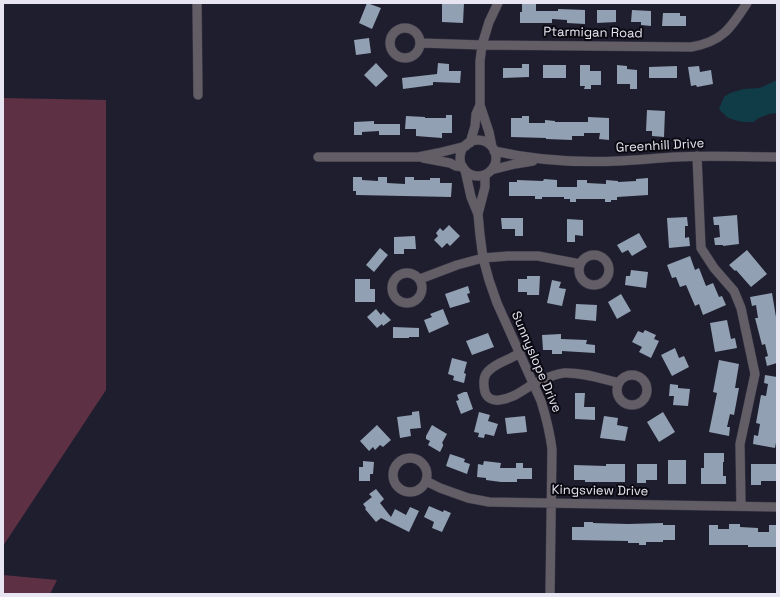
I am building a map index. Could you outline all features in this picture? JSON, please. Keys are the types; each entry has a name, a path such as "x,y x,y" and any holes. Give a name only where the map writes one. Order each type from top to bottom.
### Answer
{"street":[{"path":"197,3 198,95"},
{"path":"318,157 418,157 450,163 464,168 473,175 478,176 488,172 494,167 496,156 480,105 480,61 482,45 489,22 498,3"},
{"name":"Ptarmigan Road","path":"421,43 691,47 709,43 725,33 737,20 747,3"},
{"path":"464,168 461,162 461,153 468,144 475,126 476,114 480,105"},
{"path":"418,157 448,151 474,141 484,142 493,149"},
{"name":"Greenhill Drive","path":"493,149 513,155 543,160"},
{"path":"697,156 701,248 714,268 734,291 741,308 755,374 740,444 742,506"},
{"name":"Greenhill Drive","path":"488,172 515,164 543,160 617,161 697,156 777,157"},
{"name":"Sunnyslope Drive","path":"464,168 471,197 478,214 483,258 489,280 497,303 541,401 550,434 552,449 550,594"},
{"name":"Sunnyslope Drive","path":"478,214 488,172"},
{"path":"420,279 483,258 532,256 580,264"},
{"path":"520,353 492,367 487,372 484,378 484,386 486,395 491,399 499,400 510,397 548,377 565,373 585,375 619,383"},
{"name":"Kingsview Drive","path":"426,481 440,488 468,498 489,502 777,507"}],"shaded area":[{"path":"3,98 106,100 106,390 3,546"},
{"path":"3,575 57,580 50,594 3,594"}],"water":[{"path":"777,80 777,113 769,114 753,122 743,122 727,117 719,109 724,97 730,93 744,89 760,88"}],"building":[{"path":"367,3 381,8 372,29 359,23"},
{"path":"442,3 464,3 463,23 442,22"},
{"path":"522,3 536,4 536,11 558,11 558,9 585,10 585,24 567,23 567,20 552,19 552,23 520,23"},
{"path":"597,10 616,10 616,22 597,23"},
{"path":"632,10 651,11 651,26 641,25 641,22 631,22"},
{"path":"663,13 680,13 680,16 686,16 686,26 662,26"},
{"path":"369,38 371,53 356,55 354,40"},
{"path":"376,63 388,76 376,87 364,75"},
{"path":"438,63 449,64 449,71 461,71 460,83 433,82 433,85 403,89 402,78 437,74"},
{"path":"522,64 529,64 529,77 503,78 503,68 522,68"},
{"path":"543,65 566,65 566,78 543,78"},
{"path":"580,65 590,65 590,71 601,71 601,85 591,85 591,89 584,89 585,86 580,86"},
{"path":"617,65 627,66 627,69 637,70 637,89 630,89 630,84 617,84"},
{"path":"677,66 677,78 649,78 649,67"},
{"path":"699,66 700,72 711,70 713,84 697,87 696,85 691,86 688,67"},
{"path":"647,110 665,111 664,137 652,136 652,131 646,131"},
{"path":"446,115 452,115 452,133 442,133 442,138 416,136 416,129 405,129 406,116 446,118"},
{"path":"522,116 529,116 529,123 545,123 545,120 555,122 588,122 588,117 609,118 609,140 599,139 600,133 584,133 584,136 572,136 572,140 511,137 511,118 522,118"},
{"path":"374,121 374,124 400,124 400,135 379,135 379,131 362,132 362,135 354,135 354,122"},
{"path":"353,177 362,177 362,180 378,181 378,177 387,177 387,183 405,184 405,177 414,177 414,180 430,180 430,178 440,178 440,183 452,183 451,197 356,195 356,191 353,191"},
{"path":"648,178 648,195 617,197 617,200 611,200 611,202 605,202 605,199 576,199 576,202 570,202 570,199 564,199 564,197 542,197 542,199 535,199 535,196 509,196 509,182 517,182 517,180 557,180 557,187 577,187 577,180 587,180 587,183 606,184 606,180 618,182 636,181 636,179"},
{"path":"737,215 739,244 723,246 715,245 714,238 720,237 719,225 714,225 713,217"},
{"path":"687,217 688,226 685,226 685,238 689,237 690,246 669,248 667,218"},
{"path":"501,218 523,218 523,236 515,236 515,229 502,229"},
{"path":"567,219 583,220 583,236 575,235 575,242 567,242"},
{"path":"449,225 460,236 450,246 447,243 442,248 434,240 438,236 436,233 440,228 443,231"},
{"path":"639,233 647,247 632,256 628,250 622,253 617,245"},
{"path":"415,236 416,249 404,249 404,254 394,254 394,237"},
{"path":"380,248 388,255 374,272 366,265"},
{"path":"747,250 767,274 751,287 736,270 735,271 729,265"},
{"path":"690,256 695,270 699,268 706,286 713,283 719,297 722,296 726,305 703,315 699,304 695,306 686,285 680,287 676,277 672,278 667,265"},
{"path":"631,270 648,272 646,288 625,285 626,276 630,276"},
{"path":"527,276 540,276 539,295 527,295 527,292 518,292 518,279 527,279"},
{"path":"355,279 370,279 370,289 375,289 375,302 355,302"},
{"path":"552,280 561,282 559,288 566,289 562,306 547,303"},
{"path":"468,286 470,293 467,294 470,302 450,308 445,294"},
{"path":"772,293 777,323 777,363 767,366 765,357 768,356 765,344 762,345 755,318 758,318 756,305 752,306 750,297"},
{"path":"621,294 631,311 617,319 608,302"},
{"path":"576,304 597,305 596,321 575,319"},
{"path":"376,309 381,315 383,312 391,320 383,326 382,324 377,328 367,317"},
{"path":"443,309 449,324 429,333 424,320 432,317 430,314"},
{"path":"727,320 731,339 735,338 737,348 715,352 710,323"},
{"path":"393,327 419,328 419,337 393,338"},
{"path":"645,330 656,335 654,339 659,341 651,358 639,352 642,347 632,342 638,331 643,333"},
{"path":"488,333 494,347 472,355 466,341"},
{"path":"561,334 561,339 587,340 586,344 595,345 595,353 562,351 562,354 552,354 552,350 543,350 542,335"},
{"path":"675,348 679,358 684,356 689,367 672,376 661,355"},
{"path":"452,358 467,362 464,373 466,374 464,383 453,380 454,376 448,374"},
{"path":"719,360 739,364 735,388 739,388 734,415 730,414 727,427 730,427 729,436 709,432 717,393 713,392"},
{"path":"765,375 777,377 777,437 775,448 753,444 754,435 758,436 760,424 756,423 761,395 766,396 768,384 764,383"},
{"path":"670,384 678,385 678,388 690,389 688,406 673,405 674,396 669,396"},
{"path":"467,392 473,409 461,414 456,401 459,400 457,395"},
{"path":"575,393 585,393 584,407 595,407 595,420 575,419"},
{"path":"419,411 421,428 410,429 411,436 400,438 397,417 412,415 412,412"},
{"path":"479,412 490,415 488,421 498,424 494,436 485,434 484,438 478,437 479,433 474,432"},
{"path":"663,412 675,432 659,442 647,422"},
{"path":"525,416 527,432 507,434 505,418"},
{"path":"604,416 618,418 617,425 628,427 625,441 600,438"},
{"path":"377,425 391,440 383,447 380,445 375,450 373,447 369,451 360,441"},
{"path":"432,425 447,434 442,443 443,446 440,452 428,445 430,441 426,439"},
{"path":"704,453 724,453 723,476 726,476 726,484 701,484 701,468 704,468"},
{"path":"450,454 465,459 464,462 470,464 467,474 446,466"},
{"path":"668,460 686,460 686,484 668,484"},
{"path":"363,461 374,462 373,474 370,474 370,481 359,481 359,467 363,467"},
{"path":"484,461 501,463 500,468 516,468 516,463 523,463 523,468 532,468 532,479 517,479 517,482 501,482 477,477 478,464 483,465"},
{"path":"606,464 625,464 625,482 585,482 585,480 574,480 574,465 606,466"},
{"path":"637,464 657,464 657,480 646,480 646,483 637,483"},
{"path":"751,464 777,464 777,481 761,481 761,485 751,485"},
{"path":"376,489 384,499 380,503 391,517 395,509 406,515 410,507 419,511 409,532 381,518 376,522 365,509 366,508 363,504 372,497 369,494"},
{"path":"429,506 443,512 444,510 451,513 442,532 432,528 434,522 424,517"},
{"path":"584,522 628,524 663,523 663,525 675,525 675,540 646,542 646,545 639,545 639,543 628,543 628,541 572,540 572,527 584,527"},
{"path":"729,524 740,524 740,527 758,528 758,532 769,532 769,525 777,525 777,547 709,545 709,525 718,525 718,529 729,529"}]}
